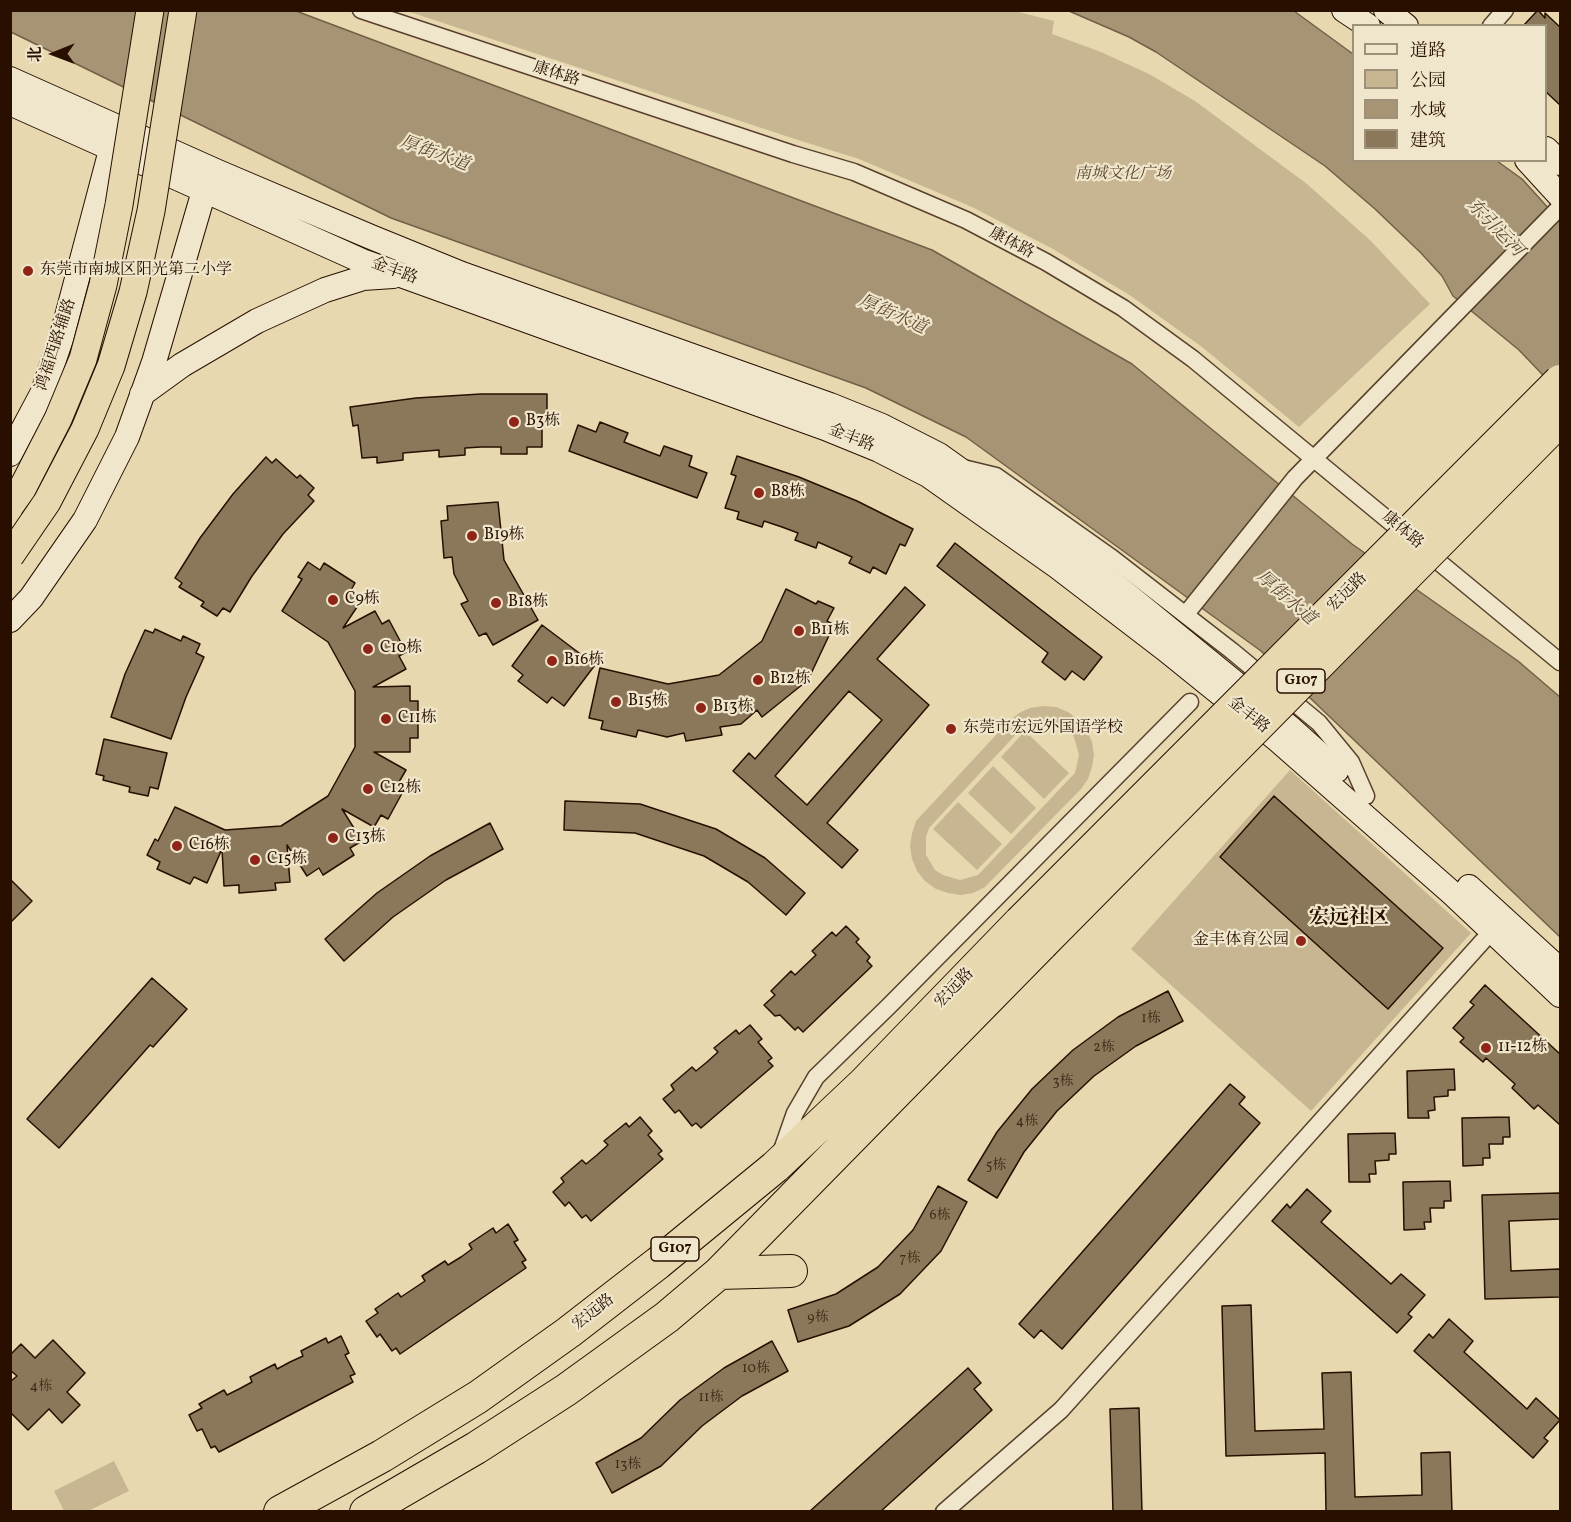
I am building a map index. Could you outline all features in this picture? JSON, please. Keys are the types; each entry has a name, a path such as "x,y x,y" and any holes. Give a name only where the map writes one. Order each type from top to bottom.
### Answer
{"highway":[{"name":"宏远路","path":"280,1512 382,1456 478,1396 576,1326 776,1167 864,1083 1020,922 1560,381"},
{"name":"宏远路","path":"387,1507 566,1390 667,1317 719,1273 1560,420"},
{"path":"719,1273 791,1271"}],"main road":[{"path":"10,506 22,489 58,419 83,359 103,285 119,205 150,10"},
{"path":"10,556 48,502 85,429 111,366 133,292 151,211 183,10"}],"street":[{"name":"康体路","path":"361,10 854,172 956,216 1046,262 1123,308 1193,359 1560,662"},
{"path":"1344,10 1365,24"},
{"path":"1386,10 1404,24"},
{"path":"1493,24 1505,10"},
{"name":"金丰路","path":"10,79 114,138"},
{"name":"金丰路","path":"10,103 114,138 207,179 371,237 462,274 830,405 882,426 939,455 1071,549 1289,727 1366,796 1498,924 1560,995"},
{"name":"鸿福西路辅路","path":"10,454 43,392 61,339 114,138"},
{"path":"1186,614 1295,478 1559,205 1528,162"},
{"path":"10,620 31,598 85,520 127,437 154,362 207,179"},
{"name":"金丰路","path":"207,179 310,238 416,280 825,428 879,450 928,475 1058,567 1165,649 1498,924 1560,970"},
{"path":"142,394 182,365 256,321 325,290 371,277 388,275 416,280"},
{"path":"956,467 996,476 1112,558 1186,614 1319,723 1351,762 1366,796"},
{"path":"776,1167 795,1113 816,1077 1190,702"},
{"path":"944,1512 1061,1410 1498,924"}],"green space":[{"name":"南城文化广场","path":"1011,10 1054,21 1052,34 1101,52 1149,74 1195,101 1307,184 1371,241 1430,304 1299,427 1202,347 1131,296 1053,249 972,207 859,159 407,11"},
{"path":"1056,707 1079,720 1087,730 1094,755 1088,779 1081,789 985,887 973,893 961,895 936,889 917,871 912,859 910,846 916,821 1009,721 1030,708","holes":["1044,721 1061,725 1074,737 1079,755 1075,773 978,875 960,880 935,870 926,855 926,837 929,828 1019,731 1026,726"]},
{"path":"1025,731 1069,773 1044,799 1001,757"},
{"path":"993,766 1036,808 1011,834 968,793"},
{"name":"金丰体育公园","path":"1290,770 1471,933 1311,1111 1131,949"},
{"path":"958,802 1002,844 977,870 933,829"},
{"path":"114,1461 129,1491 88,1511 64,1511 54,1491"}],"water":[{"name":"厚街水道","path":"10,11 296,11 932,250 1132,364 1352,544 1518,661 1560,697 1560,937 1261,651 966,437 866,388 391,218 11,32"},
{"name":"东引运河","path":"1069,11 1294,11 1352,53 1352,162 1498,162 1522,179 1560,221 1560,393 1519,350 1453,296 1442,276 1421,253 1325,166 1156,52 1129,37"}],"building":[{"path":"1538,10 1545,18 1545,13 1560,27 1560,105 1547,93 1547,24 1525,24"},
{"path":"481,394 547,394 547,414 542,414 542,447 527,447 527,454 501,454 501,447 481,447 465,448 465,455 439,457 439,450 403,453 403,460 377,463 377,457 362,458 358,425 353,426 350,407 416,398"},
{"path":"600,422 628,433 624,442 660,456 664,446 692,456 689,466 707,473 697,498 569,451 578,425 596,432"},
{"path":"737,456 799,477 857,501 913,529 905,546 900,544 886,574 873,567 870,573 849,563 852,557 818,542 816,548 795,540 798,533 764,521 762,527 737,519 739,512 725,508 736,476 731,474"},
{"path":"266,457 272,463 276,459 297,478 300,475 314,488 308,495 314,501 283,534 252,576 230,612 223,608 217,616 201,606 204,602 179,587 182,583 175,578 200,538 233,494"},
{"path":"498,502 504,560 538,620 493,645 486,633 479,636 461,604 468,601 454,574 452,557 444,558 441,521 448,520 447,506"},
{"path":"955,543 1102,657 1084,680 1072,671 1065,680 1042,662 1048,653 937,566"},
{"path":"308,562 320,570 324,563 355,583 351,590 363,598 343,628 375,611 382,624 389,620 406,652 399,656 406,669 373,687 410,686 410,701 418,701 418,738 410,738 410,752 374,752 406,770 399,782 406,786 388,819 381,815 374,827 342,809 362,841 350,848 354,855 323,875 319,868 307,876 287,845 290,882 275,883 276,890 239,893 239,885 224,886 222,849 207,883 194,877 190,884 157,869 160,862 147,855 155,839 158,841 175,807 225,830 281,826 328,796 355,747 355,691 328,642 282,611 302,579 298,577"},
{"path":"905,587 925,605 877,659 929,705 827,823 858,850 842,868 733,771 749,753 755,759","holes":["849,691 882,720 807,805 775,776"]},
{"path":"786,589 816,604 818,601 834,608 827,621 834,625 808,680 762,717 757,710 741,724 720,727 722,735 686,741 684,733 667,737 638,730 636,737 601,729 603,721 589,718 600,668 668,684 719,675 762,641"},
{"name":"B16栋","path":"542,625 595,665 564,706 552,697 547,703 518,681 523,675 512,666"},
{"path":"155,629 181,641 183,636 200,644 196,653 204,657 171,739 111,717 125,674 145,630 153,633"},
{"path":"104,739 167,753 158,789 150,787 148,796 129,792 130,787 103,780 104,776 96,774"},
{"path":"1274,796 1443,948 1388,1009 1220,857"},
{"path":"565,801 640,804 716,829 765,858 805,893 786,915 748,882 704,856 635,833 564,830"},
{"path":"490,823 503,849 446,880 393,917 344,961 325,939 377,893 430,856"},
{"path":"10,879 32,901 10,923"},
{"path":"846,926 859,939 856,942 870,957 867,961 872,966 803,1032 798,1027 795,1030 780,1015 775,1016 764,1005 775,995 771,991 791,971 795,975 816,955 812,951 832,932 836,936"},
{"path":"152,978 187,1009 153,1047 150,1045 59,1148 27,1119"},
{"name":"11-12栋","path":"1485,985 1560,1054 1560,1125 1538,1105 1534,1109 1512,1088 1515,1084 1486,1058 1483,1062 1460,1042 1464,1038 1453,1028 1474,1005 1470,1002"},
{"path":"1168,991 1183,1021 1136,1046 1094,1076 1057,1111 1024,1152 997,1198 968,1180 997,1132 1032,1089 1073,1050 1118,1017"},
{"path":"750,1025 762,1039 758,1042 772,1058 768,1061 773,1066 701,1128 696,1123 692,1126 679,1110 675,1113 663,1099 674,1090 671,1085 692,1067 696,1071 707,1062 718,1052 714,1048 736,1030 739,1034"},
{"path":"1454,1069 1455,1090 1448,1090 1448,1096 1434,1097 1435,1110 1428,1111 1429,1118 1408,1118 1407,1071"},
{"path":"1230,1084 1245,1097 1239,1104 1260,1123 1062,1349 1041,1330 1034,1338 1019,1324"},
{"path":"640,1117 652,1131 648,1135 662,1151 658,1154 663,1159 591,1221 586,1215 582,1218 569,1202 565,1206 553,1192 564,1182 561,1178 582,1160 586,1164 608,1145 604,1141 626,1123 629,1127"},
{"path":"1509,1117 1510,1137 1503,1137 1503,1144 1489,1144 1490,1158 1483,1158 1483,1165 1463,1166 1462,1118"},
{"path":"1395,1133 1396,1154 1389,1154 1389,1160 1375,1161 1376,1174 1369,1174 1370,1182 1349,1182 1348,1134"},
{"path":"1450,1181 1451,1201 1444,1201 1444,1208 1430,1208 1431,1222 1424,1222 1425,1229 1404,1230 1403,1182"},
{"path":"938,1186 967,1202 941,1251 900,1294 849,1326 798,1342 788,1310 836,1294 878,1267 913,1230"},
{"path":"1307,1189 1331,1211 1321,1222 1391,1284 1401,1274 1425,1295 1408,1314 1412,1317 1397,1333 1272,1221 1287,1204 1290,1208"},
{"path":"1560,1193 1560,1219 1509,1221 1511,1271 1560,1269 1560,1297 1485,1299 1482,1195"},
{"path":"508,1224 518,1240 514,1242 526,1260 522,1262 526,1268 400,1354 396,1348 392,1351 380,1334 377,1337 366,1321 378,1313 375,1309 398,1293 401,1297 425,1281 422,1276 445,1261 448,1265 461,1257 472,1249 469,1244 493,1228 496,1233"},
{"path":"1251,1305 1255,1431 1324,1429 1322,1373 1351,1372 1355,1497 1422,1495 1421,1453 1450,1452 1452,1512 1326,1512 1325,1453 1226,1456 1222,1306"},
{"path":"1449,1319 1473,1341 1464,1352 1527,1409 1536,1398 1560,1420 1544,1438 1548,1441 1533,1458 1414,1351 1429,1334 1433,1338"},
{"path":"341,1336 349,1353 345,1355 355,1374 350,1376 353,1382 219,1452 215,1446 211,1448 202,1429 197,1431 189,1415 202,1408 199,1404 224,1390 227,1395 239,1389 252,1382 250,1377 275,1364 277,1369 303,1356 301,1351 326,1338 328,1343"},
{"path":"53,1340 85,1373 67,1392 80,1405 62,1423 49,1409 28,1430 10,1412 10,1382 17,1376 10,1370 10,1355 21,1344 35,1358"},
{"path":"772,1341 788,1371 742,1396 702,1426 661,1466 612,1493 596,1463 641,1438 680,1400 724,1368"},
{"path":"968,1368 981,1383 974,1389 992,1410 880,1512 809,1512"},
{"path":"1139,1408 1142,1512 1113,1512 1110,1409"}],"place":[{"name":"东莞市南城区阳光第二小学","path":"28,271"},
{"name":"B3栋","path":"514,422"},
{"name":"B8栋","path":"759,493"},
{"name":"B19栋","path":"472,536"},
{"name":"C9栋","path":"333,600"},
{"name":"B18栋","path":"496,603"},
{"name":"B11栋","path":"799,631"},
{"name":"C10栋","path":"368,649"},
{"name":"B16栋","path":"552,661"},
{"name":"B12栋","path":"758,680"},
{"name":"B15栋","path":"616,702"},
{"name":"B13栋","path":"701,708"},
{"name":"C11栋","path":"386,719"},
{"name":"东莞市宏远外国语学校","path":"951,729"},
{"name":"C12栋","path":"368,789"},
{"name":"C13栋","path":"333,838"},
{"name":"C16栋","path":"177,846"},
{"name":"C15栋","path":"255,860"},
{"name":"金丰体育公园","path":"1301,941"},
{"name":"11-12栋","path":"1486,1048"}],"district":[{"name":"宏远社区","path":"1349,919"}]}
